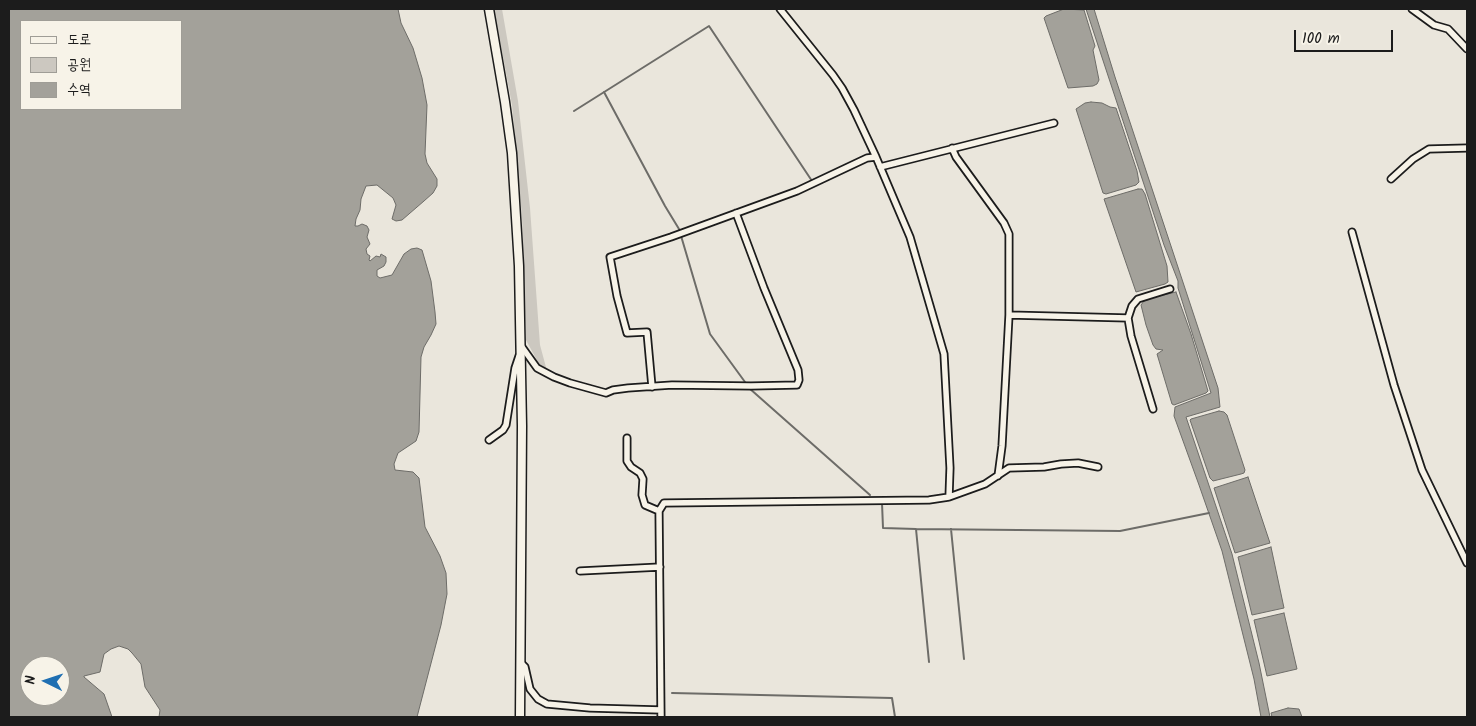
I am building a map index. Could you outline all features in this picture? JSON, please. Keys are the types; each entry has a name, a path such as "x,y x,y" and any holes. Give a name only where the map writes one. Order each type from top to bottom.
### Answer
{"street":[{"path":"489,9 506,102 512,153 518,239 522,347 520,717"},
{"path":"780,9 834,75 842,88 876,157 910,237 944,354 950,468 949,497"},
{"path":"1412,9 1434,25 1448,29 1467,49"},
{"path":"880,167 1054,122"},
{"path":"952,148 956,157 1004,223 1009,234 1009,315 1002,446 998,476"},
{"path":"1391,179 1413,159 1429,149 1467,148"},
{"path":"652,387 647,332 627,333 617,296 610,257 798,191 867,158 876,157"},
{"path":"522,347 537,368 554,377 606,393 613,390 672,385 793,386 799,383 798,370 764,288 736,213"},
{"path":"1352,232 1394,386 1422,470 1467,563"},
{"path":"1153,409 1131,336 1128,318 1132,306 1138,299 1170,289"},
{"path":"1009,315 1128,318"},
{"path":"489,440 503,430 506,425 515,368 522,347"},
{"path":"627,438 627,461 630,466 640,473 643,479 642,495 645,505 659,511"},
{"path":"520,662 525,667 530,689 538,699 547,704 661,714 659,511 664,503 929,500 949,497 985,484 1009,468 1044,467 1078,463 1098,467"},
{"path":"580,571 660,567"}],"green space":[{"path":"494,9 502,9 518,101 530,208 540,345 547,371 539,364 526,340 522,217 512,105"}],"water":[{"path":"9,9 398,9 401,23 413,48 422,78 427,105 425,154 427,163 437,179 437,186 433,193 402,220 396,221 392,219 396,205 393,198 377,185 366,186 355,226 362,224 367,226 369,230 367,237 370,244 366,249 367,254 370,256 370,261 376,256 380,257 381,254 386,257 384,266 377,270 377,276 380,278 392,275 404,254 411,249 417,248 422,250 431,281 435,312 436,324 421,357 419,432 416,441 398,453 394,464 395,470 413,472 419,478 425,527 440,556 446,573 447,594 441,625 417,717 159,717 160,710 145,687 141,664 128,649 119,646 104,654 100,672 84,676 104,694 112,717 9,717"},
{"path":"1064,9 1084,10 1095,46 1093,50 1099,80 1093,86 1068,88 1044,18"},
{"path":"1086,9 1094,9 1218,388 1220,407 1186,417 1232,554 1259,663 1270,717 1261,717 1254,679 1222,551 1174,416 1175,407 1211,393 1178,288 1178,281 1164,245"},
{"path":"1085,103 1102,103 1116,108 1137,171 1139,182 1136,185 1106,194 1103,193 1076,109"},
{"path":"1142,189 1145,194 1167,266 1168,282 1136,292 1104,199"},
{"path":"1176,292 1208,391 1174,405 1172,404 1157,354 1163,350 1156,349 1153,345 1141,305 1144,301"},
{"path":"1219,411 1227,415 1245,470 1244,473 1213,481 1210,478 1190,420"},
{"path":"1248,477 1270,543 1235,553 1214,488"},
{"path":"1271,547 1284,608 1252,615 1238,557"},
{"path":"1284,613 1297,669 1267,676 1254,620"},
{"path":"1288,708 1299,709 1302,717 1272,717 1271,713"}],"waterway":[{"path":"574,111 709,26 812,181"},
{"path":"604,92 679,229 710,334 745,382"},
{"path":"749,388 870,495"},
{"path":"882,503 883,528 1120,531 1209,513"},
{"path":"916,529 929,662"},
{"path":"951,529 964,659"},
{"path":"672,693 892,698 895,717"}]}
